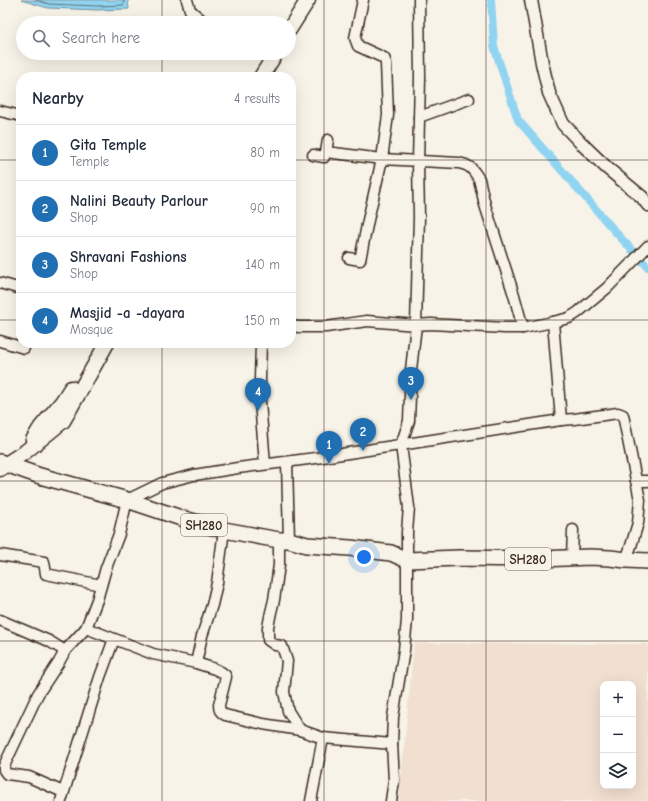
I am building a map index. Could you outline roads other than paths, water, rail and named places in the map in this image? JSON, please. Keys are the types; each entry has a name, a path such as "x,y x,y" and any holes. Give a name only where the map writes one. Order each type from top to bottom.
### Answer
{"main road":[{"path":"290,16 299,0"},
{"path":"296,19 308,0"},
{"path":"258,72 264,60"},
{"path":"265,72 272,60"},
{"path":"25,452 41,427 62,402 96,348"},
{"path":"2,465 25,452 63,421 104,348"},
{"name":"SH280","path":"2,465 127,500 184,520 224,530 307,545 391,553 407,560 459,558 610,558 648,561"}],"street":[{"path":"187,0 190,10 197,16"},
{"path":"349,258 360,260 369,213 382,159 388,115 386,63 384,58 358,46 355,38 363,0"},
{"path":"391,801 394,780 392,744 393,717 404,650 407,620 409,506 401,445 409,421 411,370 416,325 419,217 419,0"},
{"path":"531,0 549,93 562,124 608,168 642,197 648,205"},
{"path":"419,117 470,99"},
{"path":"0,111 16,115"},
{"path":"314,155 324,157 328,140"},
{"path":"326,152 382,159 459,163 471,168 479,179 485,205 512,288 523,328"},
{"path":"296,326 326,327 367,321 416,325 431,324 523,328 553,322 569,318 577,313 607,288 648,246"},
{"path":"0,283 16,288"},
{"path":"553,322 561,420"},
{"path":"0,341 16,346"},
{"path":"261,348 260,402 265,464"},
{"path":"114,639 100,676 62,796 29,777 7,774 4,770 4,766 38,694 65,651 86,628 119,534 127,500 162,483 218,470 287,462 561,420 618,414 623,415 640,500 638,523 626,560"},
{"path":"287,462 284,540 268,627 268,640 275,645 282,646 287,661 284,692 288,710 300,730"},
{"path":"636,481 648,481"},
{"path":"196,663 217,583 224,530"},
{"path":"572,558 573,530"},
{"path":"0,555 44,562 46,574 102,585"},
{"path":"0,620 49,641 65,651"},
{"path":"86,628 153,654 196,663 215,669 225,675 226,678 219,709 225,715 263,724 300,730 324,738 392,744"},
{"path":"311,801 324,738"}],"water":[{"path":"21,0 128,0 129,9 98,10 48,8"}],"waterway":[{"path":"491,0 494,46 518,120 648,267"}],"place":[{"name":"Shravani Fashions","path":"411,400"},
{"name":"Masjid -a -dayara","path":"258,411"},
{"name":"Nalini Beauty Parlour","path":"363,451"},
{"name":"Gita Temple","path":"329,464"}]}
